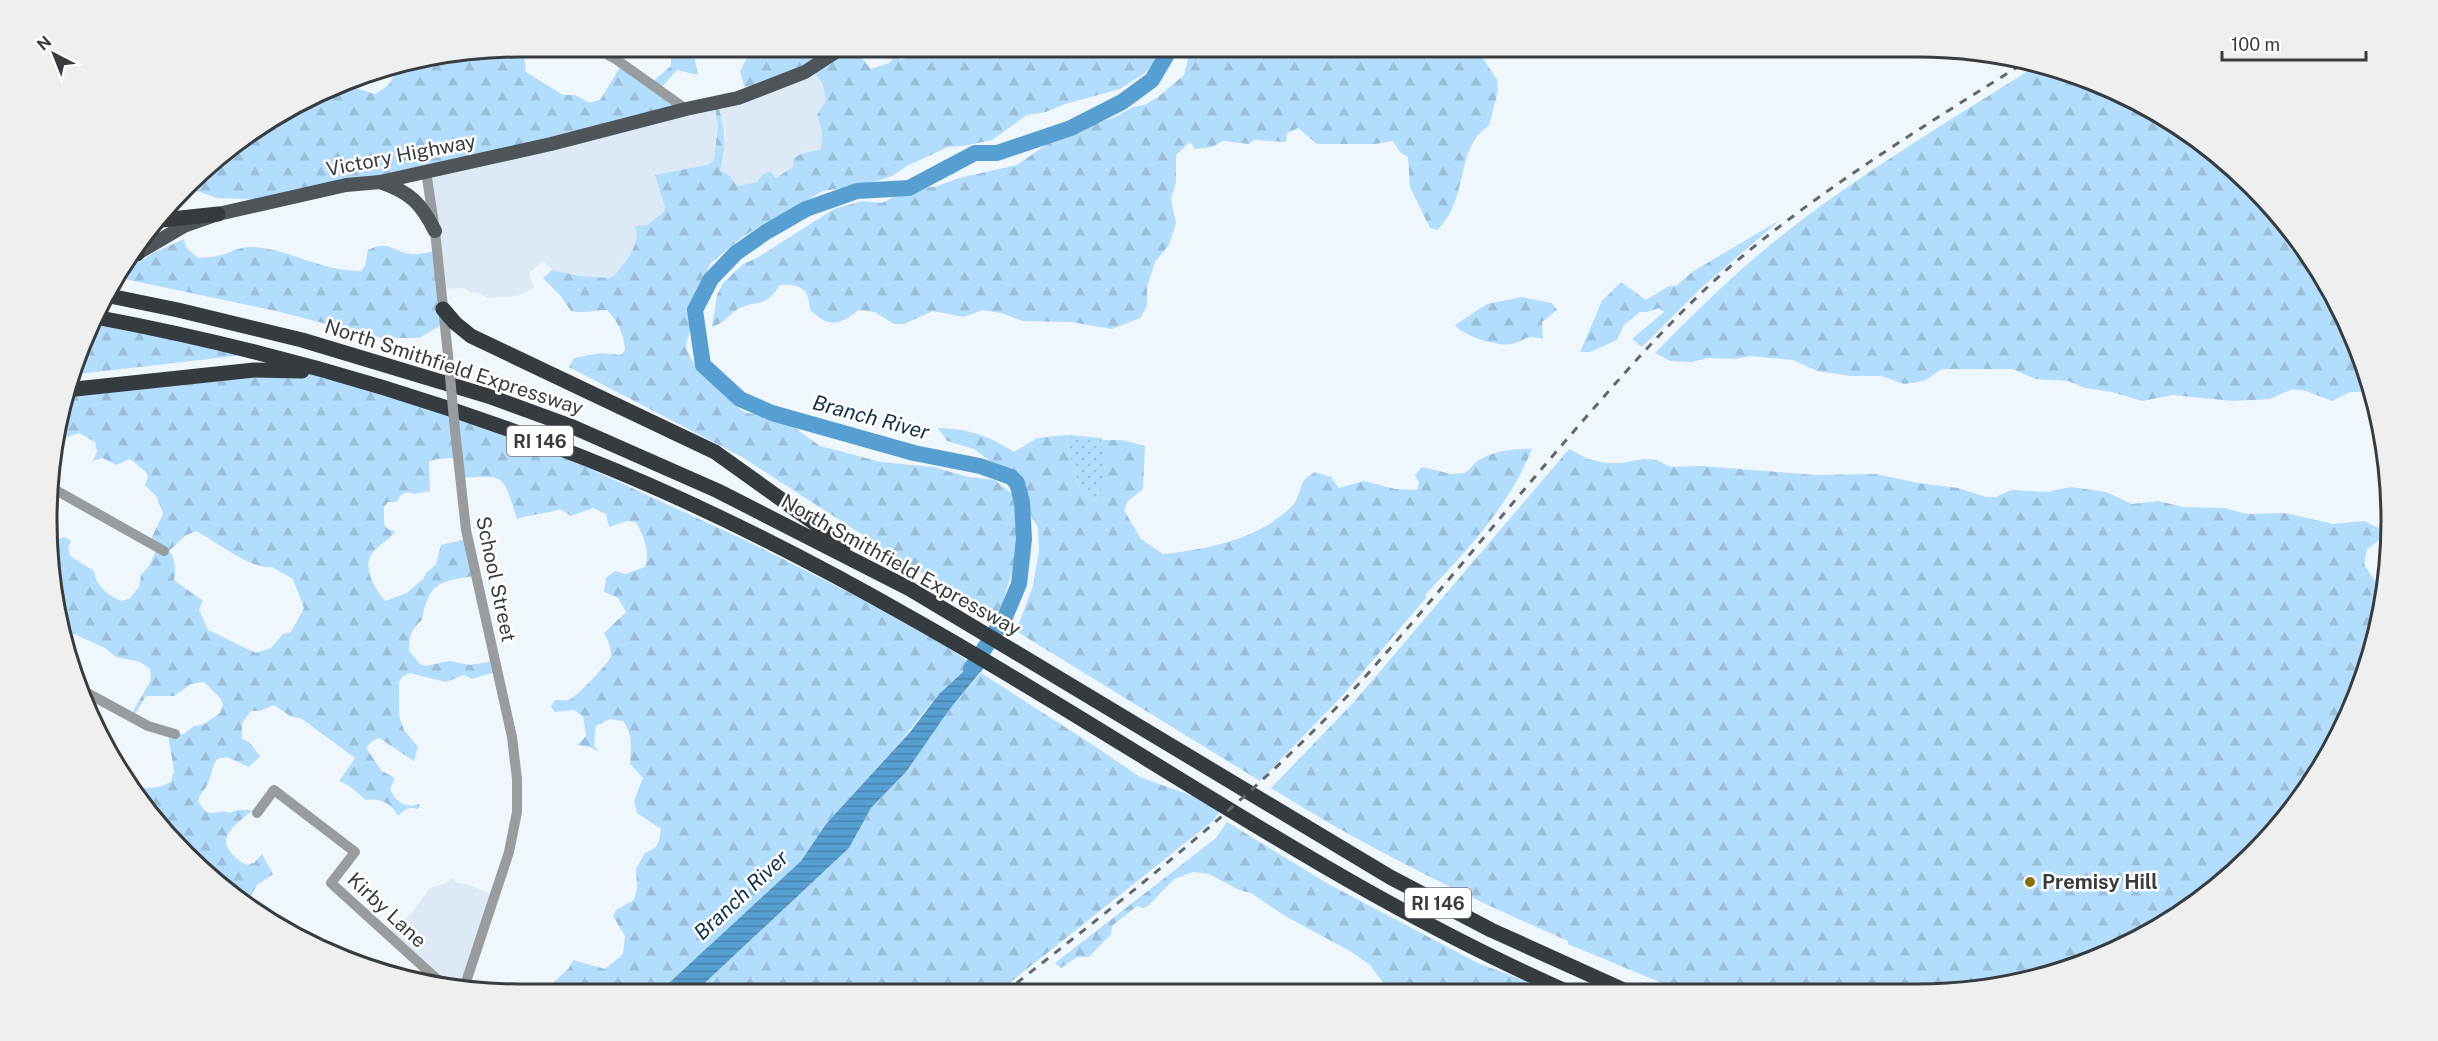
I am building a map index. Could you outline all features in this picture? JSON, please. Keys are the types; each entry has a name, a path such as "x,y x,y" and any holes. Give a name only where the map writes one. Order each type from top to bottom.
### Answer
{"highway":[{"path":"168,219 218,214"},
{"name":"North Smithfield Expressway","path":"114,298 178,310 370,359 573,427 718,491 864,564 968,623 1390,877 1491,930 1611,984"},
{"path":"443,309 471,336 715,452 824,530 864,564"},
{"name":"North Smithfield Expressway","path":"103,319 224,344 362,381 533,438 652,487 788,551 955,643 1319,864 1446,933 1551,984"},
{"path":"77,389 254,370 311,372 362,381"}],"main road":[{"name":"Victory Highway","path":"146,248 184,226 218,214 346,185 380,182 551,144 738,98 777,85 805,72 828,57"},
{"path":"380,182 409,195 422,207 435,231"}],"street":[{"path":"612,57 686,109"},
{"name":"School Street","path":"426,171 435,231 466,530 512,737 517,779 518,813 509,852 466,981"},
{"path":"58,491 164,551"},
{"path":"91,695 148,726 175,734"},
{"name":"Kirby Lane","path":"257,813 274,790 355,852 331,883 433,975"}],"shaded area":[{"path":"814,71 823,85 826,101 817,115 822,132 821,149 811,150 794,158 793,167 781,177 762,175 757,182 737,186 730,176 720,170 725,155 725,129 719,108"},
{"path":"715,108 718,126 714,161 707,165 665,207 664,212 638,232 634,249 614,276 610,278 580,276 552,270 543,261 529,273 534,288 517,296 488,298 475,292 471,293 464,288 443,289 428,170"},
{"path":"973,655 987,664 949,710 906,772 871,808 849,848 704,984 668,984 801,861 826,824 910,732 939,694 964,671"},
{"path":"452,878 457,883 467,884 493,895 465,980 434,976 387,932 411,914 430,888 444,884"}],"green space":[{"path":"524,57 526,72 563,95 575,95 590,103 600,100 622,64 653,81 671,66 670,57 694,57 698,75 677,70 660,89 682,107 282,200 217,198 196,191 238,153 289,119 355,88 375,94 386,87 394,76 460,61"},
{"path":"861,57 871,69 889,63 895,57 900,60 907,57 1159,57 1145,73 1120,89 1065,104 1046,112 1027,115 992,140 948,147 907,166 892,176 868,184 823,191 741,238 710,264 703,280 686,345 688,353 700,371 740,409 746,413 764,415 788,423 820,446 881,462 933,467 969,477 995,480 1018,499 1020,509 1017,555 1002,605 993,619 742,457 569,367 574,358 601,353 621,355 625,350 622,334 607,310 571,311 560,295 543,278 552,270 580,276 609,278 614,276 634,246 637,233 635,226 647,225 664,212 665,207 655,175 707,165 714,161 718,126 715,108 719,108 724,131 724,154 720,170 730,176 737,186 757,182 762,175 770,171 776,178 793,167 794,158 821,149 822,132 817,115 826,101 823,85 814,71 747,96 740,71 747,58"},
{"path":"1188,57 1482,57 1497,80 1498,91 1489,126 1480,132 1469,151 1452,209 1438,230 1430,228 1410,187 1408,157 1400,152 1393,141 1376,144 1317,144 1298,128 1287,133 1286,142 1254,140 1249,144 1223,141 1212,147 1195,149 1190,142 1176,155 1176,182 1171,199 1176,223 1169,245 1155,262 1147,287 1147,306 1140,318 1112,329 1071,322 1023,321 1001,313 983,310 964,317 933,311 904,324 894,324 875,312 859,310 840,322 834,323 823,320 810,310 808,297 802,289 787,284 780,285 775,293 766,300 740,308 712,327 717,295 723,283 743,264 757,258 834,209 862,201 882,203 911,188 935,187 959,178 1017,165 1050,142 1080,133 1096,123 1113,118 1133,107 1147,104 1184,75"},
{"path":"2028,71 2095,92 2149,119 2175,135 2223,172 2266,215 2285,238 2303,263 2333,315 2346,343 2362,392 2350,392 2332,401 2306,391 2292,389 2270,399 2233,401 2172,395 2142,401 2112,392 2085,388 2068,381 2035,379 2013,369 1942,369 1924,381 1904,384 1881,376 1851,376 1817,371 1793,360 1750,356 1736,359 1709,358 1691,362 1670,361 1655,353 1703,305 1771,244 1849,186"},
{"path":"1780,220 1700,289 1642,347 1632,339 1664,312 1659,308 1640,312 1624,325 1617,340 1590,352 1580,352 1602,301 1621,282 1646,300 1669,286 1676,286 1692,272"},
{"path":"184,239 186,247 198,258 218,256 240,248 252,247 280,252 333,268 361,271 365,266 368,250 375,247 386,246 411,254 436,251 443,324 419,338 381,338 276,311 125,279 134,265 153,253"},
{"path":"1522,297 1552,303 1557,310 1542,322 1543,339 1529,337 1512,344 1498,344 1473,337 1455,325 1487,304"},
{"path":"102,321 243,355 81,374"},
{"path":"230,374 307,374 345,377 547,449 749,542 925,631 969,662 964,671 939,694 894,749 826,824 801,861 668,984 552,984 569,968 573,960 605,969 623,954 625,936 613,916 616,910 634,900 637,888 636,869 645,853 656,847 660,838 661,829 637,813 634,801 643,778 630,764 630,736 623,721 610,719 596,726 594,745 599,752 590,747 577,745 586,736 583,716 574,710 555,712 551,706 555,700 573,698 599,672 611,656 604,633 626,612 618,598 604,592 606,578 615,571 625,574 645,567 647,556 645,544 635,522 627,521 609,527 606,514 593,508 571,516 560,509 517,519 505,485 500,480 486,477 459,478 454,458 436,459 429,462 430,491 415,494 407,492 400,496 397,502 388,502 384,507 384,524 388,529 395,531 372,553 368,566 372,581 385,601 407,593 436,564 441,545 466,539 474,576 444,582 432,591 422,620 411,634 409,651 420,664 425,666 449,661 470,665 493,661 495,672 472,679 464,675 446,682 410,673 403,676 399,682 399,716 404,730 418,747 414,761 379,738 372,741 366,748 382,771 395,778 390,789 395,798 409,806 419,804 420,807 417,809 407,809 398,816 385,802 366,800 348,785 339,781 355,758 302,719 290,716 274,705 260,711 251,711 242,723 242,738 250,743 260,756 249,767 227,757 217,759 198,801 209,813 253,810 231,830 226,843 235,857 246,865 254,863 262,854 273,874 257,885 250,897 193,848 142,788 159,787 171,782 174,771 168,734 184,734 194,726 203,725 220,713 223,705 221,699 204,682 191,684 174,696 146,696 134,716 131,715 151,680 150,669 140,662 116,657 105,648 71,633 61,581 58,539 65,537 71,541 68,547 70,556 94,571 103,589 121,601 129,599 139,587 141,575 149,566 157,548 150,541 163,514 157,497 145,485 148,477 145,471 130,459 116,465 103,458 93,461 97,451 95,442 79,433 65,438 75,395","holes":["196,531 254,564 272,567 293,579 304,608 291,632 283,634 271,648 256,653 208,630 199,610 203,601 174,580 175,565 169,551 185,536"]},
{"path":"938,428 978,434 1014,452 1037,438 1066,435 1077,485 1094,503 1106,469 1104,455 1100,448 1102,440 1122,440 1145,446 1143,489 1128,501 1124,510 1141,539 1163,554 1216,545 1265,526 1280,517 1293,505 1304,480 1315,472 1331,477 1339,488 1364,481 1395,489 1417,490 1419,482 1415,475 1422,467 1451,474 1464,473 1477,461 1491,454 1532,449 1511,490 1485,527 1426,594 1426,598 1344,694 1260,781 1016,631 1033,586 1039,550 1038,528 1024,502 1020,477 1015,472 990,461 974,449 947,441"},
{"path":"1066,435 1102,438 1107,471 1094,503 1077,485"},
{"path":"1569,449 1588,459 1606,463 1643,459 1656,460 1671,467 1701,466 1815,475 1877,474 1918,483 1958,488 1986,497 1996,497 2011,490 2048,492 2070,487 2106,492 2132,504 2158,501 2183,507 2224,508 2247,514 2285,513 2333,524 2364,521 2381,529 2380,539 2367,549 2364,564 2377,584 2365,640 2346,698 2333,726 2303,778 2266,826 2223,869 2200,888 2149,922 2095,949 2008,975 1948,983 1918,984 1664,984 1568,944 1568,941 1454,889 1379,851 1271,788 1353,703"},
{"path":"981,673 1140,777 1198,798 1219,812 1214,820 1008,984 704,984 849,848 871,808 906,772 949,710"},
{"path":"1227,822 1330,885 1480,964 1534,984 1384,984 1370,965 1350,951 1285,916 1251,893 1239,890 1209,874 1193,872 1174,879 1149,905 1144,908 1137,906 1112,926 1111,934 1089,957 1077,957 1061,968 1055,963 1216,838"}],"waterway":[{"name":"Branch River","path":"971,669 1005,617 1019,584 1024,539 1022,502 1017,483 1011,477 980,466 914,453 772,413 740,399 703,365 695,310 711,279 736,253 766,232 806,209 857,191 909,188 975,153 997,153 1071,128 1122,102 1152,80 1166,57"}],"railway":[{"path":"1015,984 1191,842 1280,763 1323,721 1391,648 1625,373 1683,310 1725,271 1832,188 2016,68"}],"place":[{"name":"Premisy Hill","path":"2030,882"}]}
